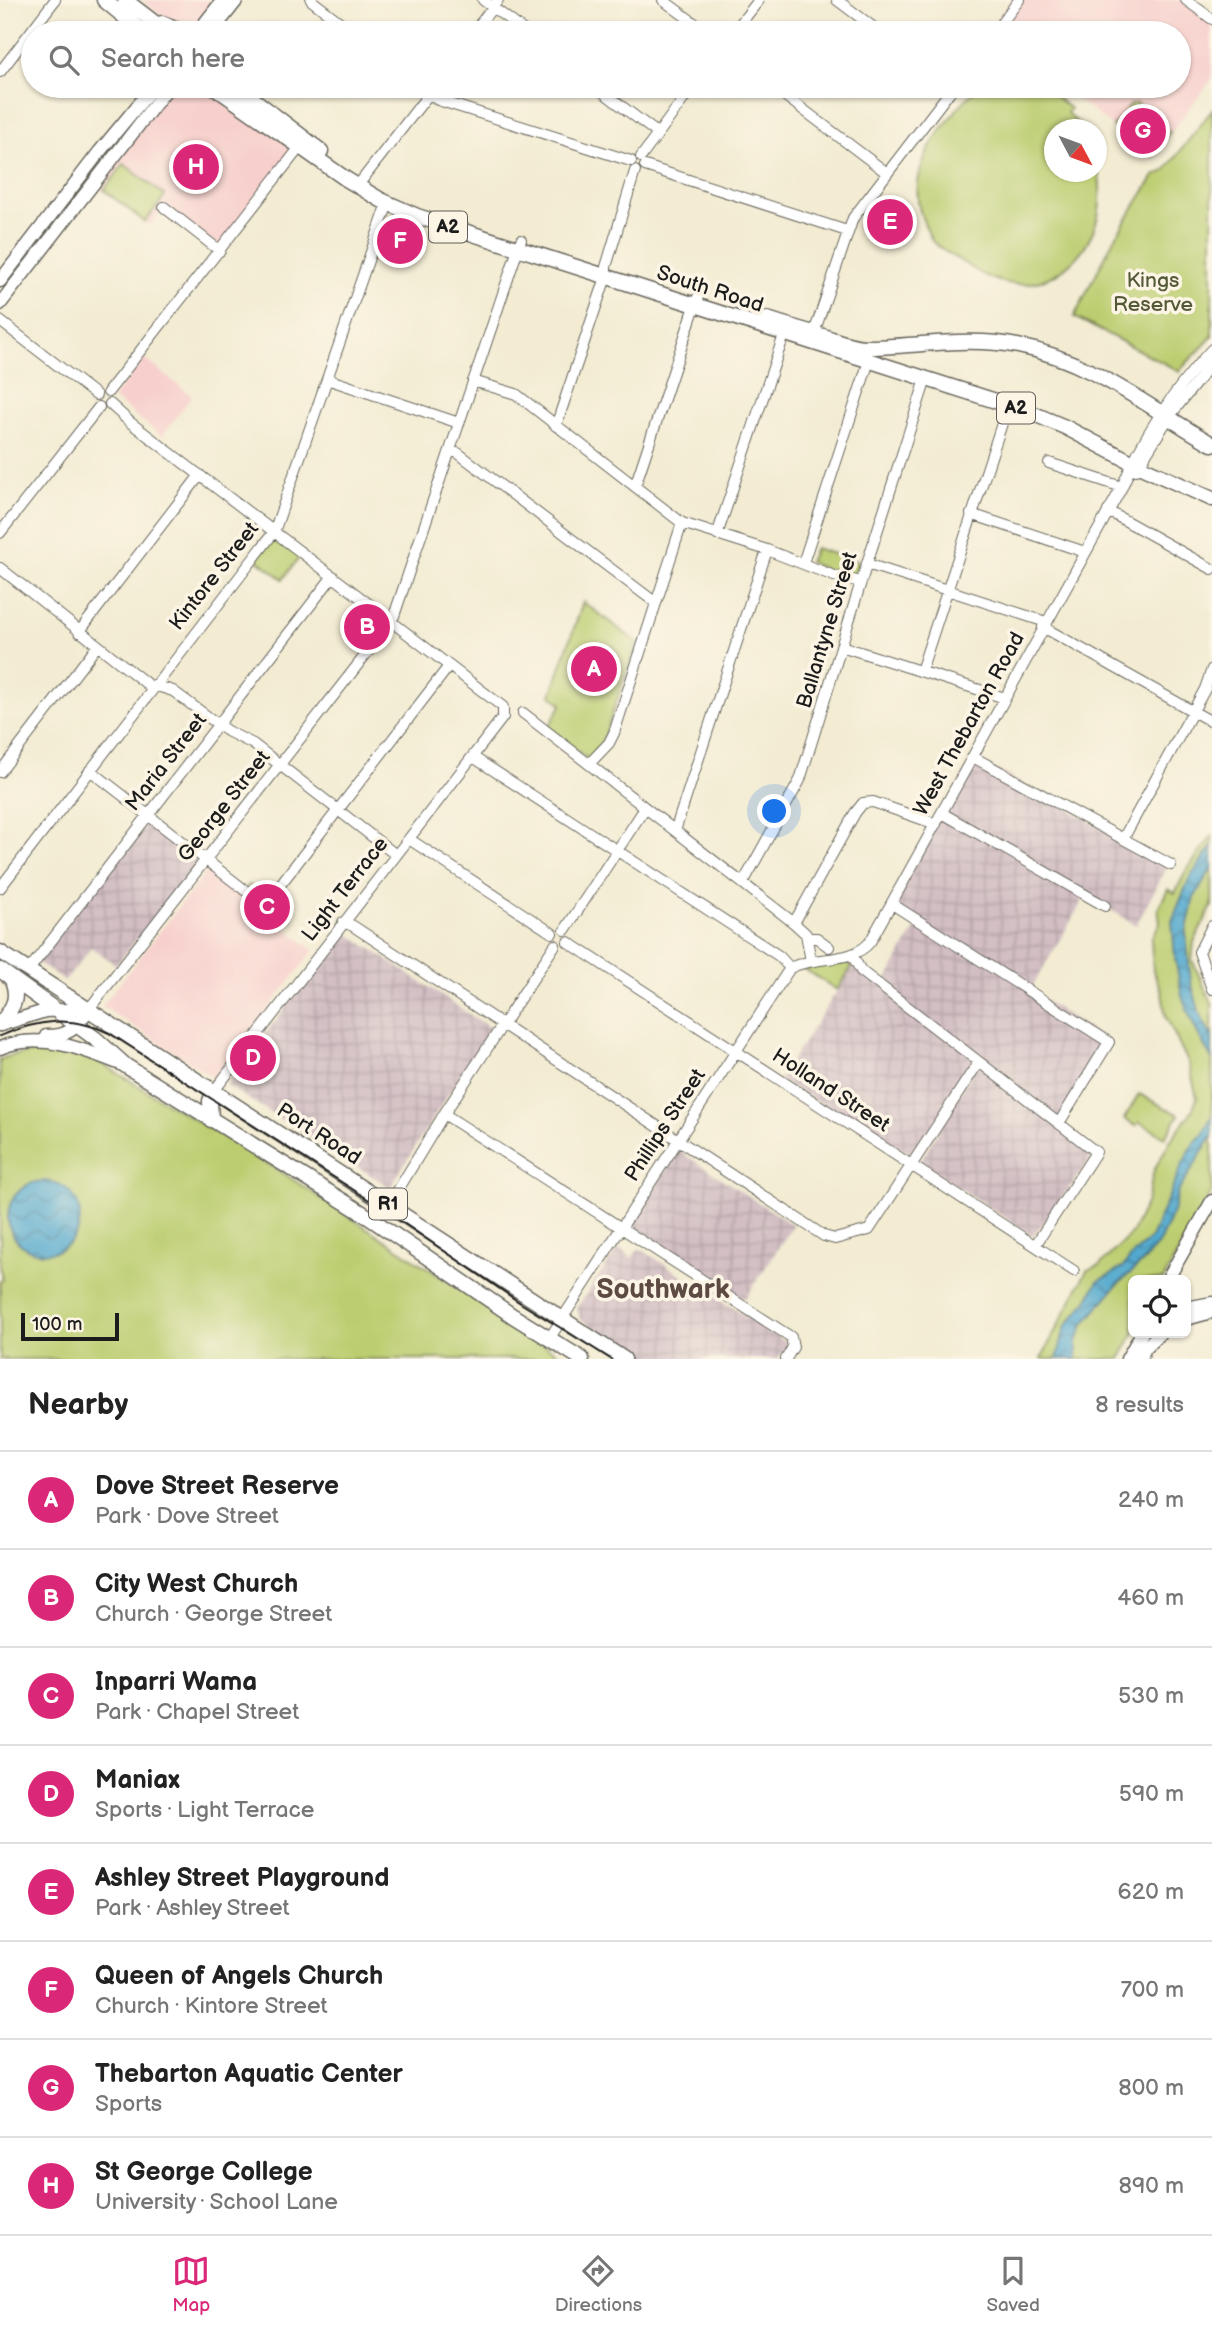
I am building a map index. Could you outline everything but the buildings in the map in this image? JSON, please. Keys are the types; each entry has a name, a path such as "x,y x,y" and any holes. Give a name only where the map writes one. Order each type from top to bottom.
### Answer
{"highway":[{"path":"104,0 129,21"},
{"path":"125,0 151,21"},
{"path":"142,14 156,21"},
{"name":"South Road","path":"230,98 362,180 405,202 519,245"},
{"name":"South Road","path":"250,98 353,184 428,220 519,245 697,301 813,338 869,361 1008,405 1065,427 1212,499"},
{"name":"South Road","path":"813,338 861,347 969,342 1017,346 1060,357 1121,387 1212,444"},
{"name":"R1","path":"0,952 89,1009"},
{"path":"0,1025 16,1001 16,992 6,974"},
{"name":"R1","path":"6,974 55,1010"},
{"name":"Port Road","path":"89,1009 624,1359"},
{"name":"Port Road","path":"55,1010 96,1039 126,1066 364,1214 582,1359"},
{"path":"211,1120 210,1101 214,1091"}],"main road":[{"path":"206,21 223,0"},
{"path":"222,19 237,0"},
{"path":"0,281 100,150 143,98"},
{"path":"0,304 160,98"},
{"path":"0,1025 38,1013 89,1009"},
{"path":"3,1046 29,1037 65,1035 77,1026 89,1009"},
{"name":"Port Road","path":"3,1046 56,1043 82,1049 126,1066"},
{"path":"1170,1275 1212,1201"},
{"path":"1176,1275 1184,1252"},
{"path":"1191,1307 1212,1303"},
{"path":"1191,1318 1212,1312"},
{"path":"1127,1359 1139,1338"},
{"path":"1140,1359 1145,1348 1155,1338"}],"street":[{"path":"39,21 55,0"},
{"path":"311,0 338,21"},
{"path":"483,0 495,4 514,21"},
{"path":"663,0 692,21"},
{"path":"742,21 759,0"},
{"path":"837,0 865,21"},
{"path":"1186,0 1212,19"},
{"path":"1003,21 1017,1"},
{"path":"482,21 495,4"},
{"path":"0,72 21,45"},
{"path":"362,180 422,98"},
{"path":"436,98 847,231"},
{"path":"611,98 657,133"},
{"path":"556,426 638,164 684,98"},
{"path":"788,98 887,173"},
{"path":"813,338 853,218 944,98"},
{"path":"108,392 303,144"},
{"name":"Kintore Street","path":"0,888 274,532 388,203"},
{"path":"164,207 220,251"},
{"name":"George Street","path":"89,1009 391,621 519,245"},
{"path":"635,486 697,301"},
{"path":"0,321 96,394"},
{"path":"717,535 786,330"},
{"path":"1165,414 1186,377 1212,349"},
{"path":"803,563 869,361"},
{"path":"1165,414 1212,363"},
{"path":"327,379 460,423"},
{"name":"Ballantyne Street","path":"743,883 800,780 926,379"},
{"path":"473,381 516,394 682,523 767,550 834,576 861,582"},
{"path":"96,394 108,392"},
{"path":"99,407 110,404 108,392"},
{"path":"96,394 95,402 99,407"},
{"path":"110,404 449,666 280,885"},
{"path":"920,671 1008,405"},
{"path":"0,533 99,407"},
{"name":"West Thebarton Road","path":"852,955 870,942 892,904 1044,625 1165,414"},
{"path":"450,451 458,453 656,603"},
{"path":"1049,463 1122,486"},
{"path":"79,632 200,475"},
{"path":"1108,511 1212,569"},
{"path":"971,514 1085,552"},
{"path":"592,767 609,752 682,523"},
{"path":"675,831 767,550"},
{"path":"867,564 1044,625 1212,722"},
{"path":"0,568 97,646 153,686 173,691 219,725 253,744 396,855"},
{"name":"Maria Street","path":"28,971 333,576"},
{"path":"0,772 97,646"},
{"path":"841,646 1005,698"},
{"name":"Light Terrace","path":"214,1091 503,717 504,710 449,666"},
{"path":"1123,839 1193,712 1212,669"},
{"path":"523,713 794,923 806,934 811,961"},
{"path":"472,757 784,960 790,968 830,953 852,955 861,971 1096,1152 1036,1244"},
{"path":"973,757 1171,865"},
{"path":"90,770 246,891"},
{"path":"794,923 863,803 873,802 936,824"},
{"path":"565,930 645,808"},
{"path":"942,813 1105,906"},
{"path":"409,839 552,933"},
{"path":"892,904 1109,1042 1059,1124"},
{"path":"343,922 353,926 824,1236 835,1239 869,1230 978,1063"},
{"path":"1212,926 1199,952 1212,989"},
{"path":"552,933 565,930"},
{"path":"552,933 552,942 559,947 568,942 568,933 565,930"},
{"path":"807,938 817,938 830,953"},
{"name":"Holland Street","path":"568,942 1074,1271"},
{"path":"389,1205 444,1114 555,945"},
{"name":"Phillips Street","path":"550,1339 790,968"},
{"path":"444,1114 790,1337 793,1347 786,1359"}],"shaded area":[{"path":"141,0 217,0 201,21 168,21"},
{"path":"1011,0 1186,0 1212,19 1212,79 1152,156 1107,122 1107,119 1103,119 1075,98 1191,98 1191,21 995,21"},
{"path":"160,98 227,98 300,147 220,251 164,208 150,225 94,183"},
{"path":"144,358 192,396 162,436 115,400 114,396"},
{"path":"973,757 1169,864 1136,925 1086,895 1030,991 1109,1042 1059,1123 1096,1152 1033,1236 920,1162 973,1071 911,1154 779,1080 856,962 883,986 919,922 892,904"},
{"path":"148,820 200,860 116,965 92,947 65,981 37,962"},
{"path":"209,868 255,905 261,916 264,912 314,950 214,1078 102,1006"},
{"path":"344,931 490,1028 390,1187 226,1085"},
{"path":"679,1151 793,1225 745,1299 630,1224"},
{"path":"618,1248 632,1258 639,1248 788,1343 778,1359 641,1359 580,1319 577,1308"}],"green space":[{"path":"968,98 1058,98 1070,109 1067,113 1073,119 1044,119 1044,182 1100,183 1096,223 1076,258 1043,280 1010,284 983,274 933,242 921,214 918,189 922,164 934,140"},
{"path":"1136,103 1149,113 1144,120 1155,129 1159,124 1170,132 1152,156 1113,126 1130,105"},
{"name":"Kings Reserve","path":"1212,110 1212,337 1179,371 1074,317 1113,241 1154,176 1165,171"},
{"path":"124,164 165,196 145,222 104,190"},
{"path":"274,532 303,553 283,579 254,557"},
{"path":"815,548 862,563 858,577 834,574 809,562"},
{"path":"583,602 637,642 603,740 590,761 548,727 562,704 551,695"},
{"path":"1212,836 1212,906 1194,942 1192,960 1212,1004 1212,1191 1166,1275 1128,1275 1128,1338 1131,1338 1120,1359 1041,1359 1087,1270 1099,1266 1132,1233 1147,1201 1154,1170 1170,1141 1192,1111 1197,1098 1189,1064 1166,1017 1162,992 1153,971 1151,939 1160,923 1158,909 1168,889 1175,893 1185,873"},
{"path":"249,885 262,895 271,885 280,891 272,902 293,918 285,927 264,912 261,917 252,910 255,905 242,896"},
{"path":"837,962 848,963 852,967 837,990 804,969"},
{"path":"42,1051 71,1054 99,1062 283,1173 566,1359 0,1359 0,1281 3,1280 0,1269 0,1059"},
{"path":"1139,1094 1179,1115 1165,1137 1139,1122 1136,1126 1124,1119"}],"water":[{"path":"1212,846 1212,868 1194,898 1186,933 1191,982 1200,1014 1212,1037 1212,1060 1182,996 1172,921 1189,879"},
{"path":"1212,1115 1212,1136 1178,1192 1173,1212 1159,1243 1143,1262 1117,1285 1083,1325 1077,1342 1077,1359 1057,1359 1065,1327 1087,1301 1098,1281 1122,1268 1151,1238 1183,1163 1194,1143 1203,1134"},
{"path":"44,1181 64,1187 74,1197 80,1217 74,1237 64,1247 44,1253 24,1247 14,1237 8,1217 14,1197 24,1187"}],"tram line":[{"path":"0,1036 27,1026 55,1022 82,1024 109,1033 374,1203 522,1304 611,1359"}],"place":[{"name":"Thebarton Aquatic Center","path":"1143,131"},
{"name":"St George College","path":"196,167"},
{"name":"Ashley Street Playground","path":"890,222"},
{"name":"Queen of Angels Church","path":"400,241"},
{"name":"City West Church","path":"367,627"},
{"name":"Dove Street Reserve","path":"594,669"},
{"name":"Inparri Wama","path":"267,907"},
{"name":"Maniax","path":"253,1058"}],"district":[{"name":"Southwark","path":"663,1289"}]}
